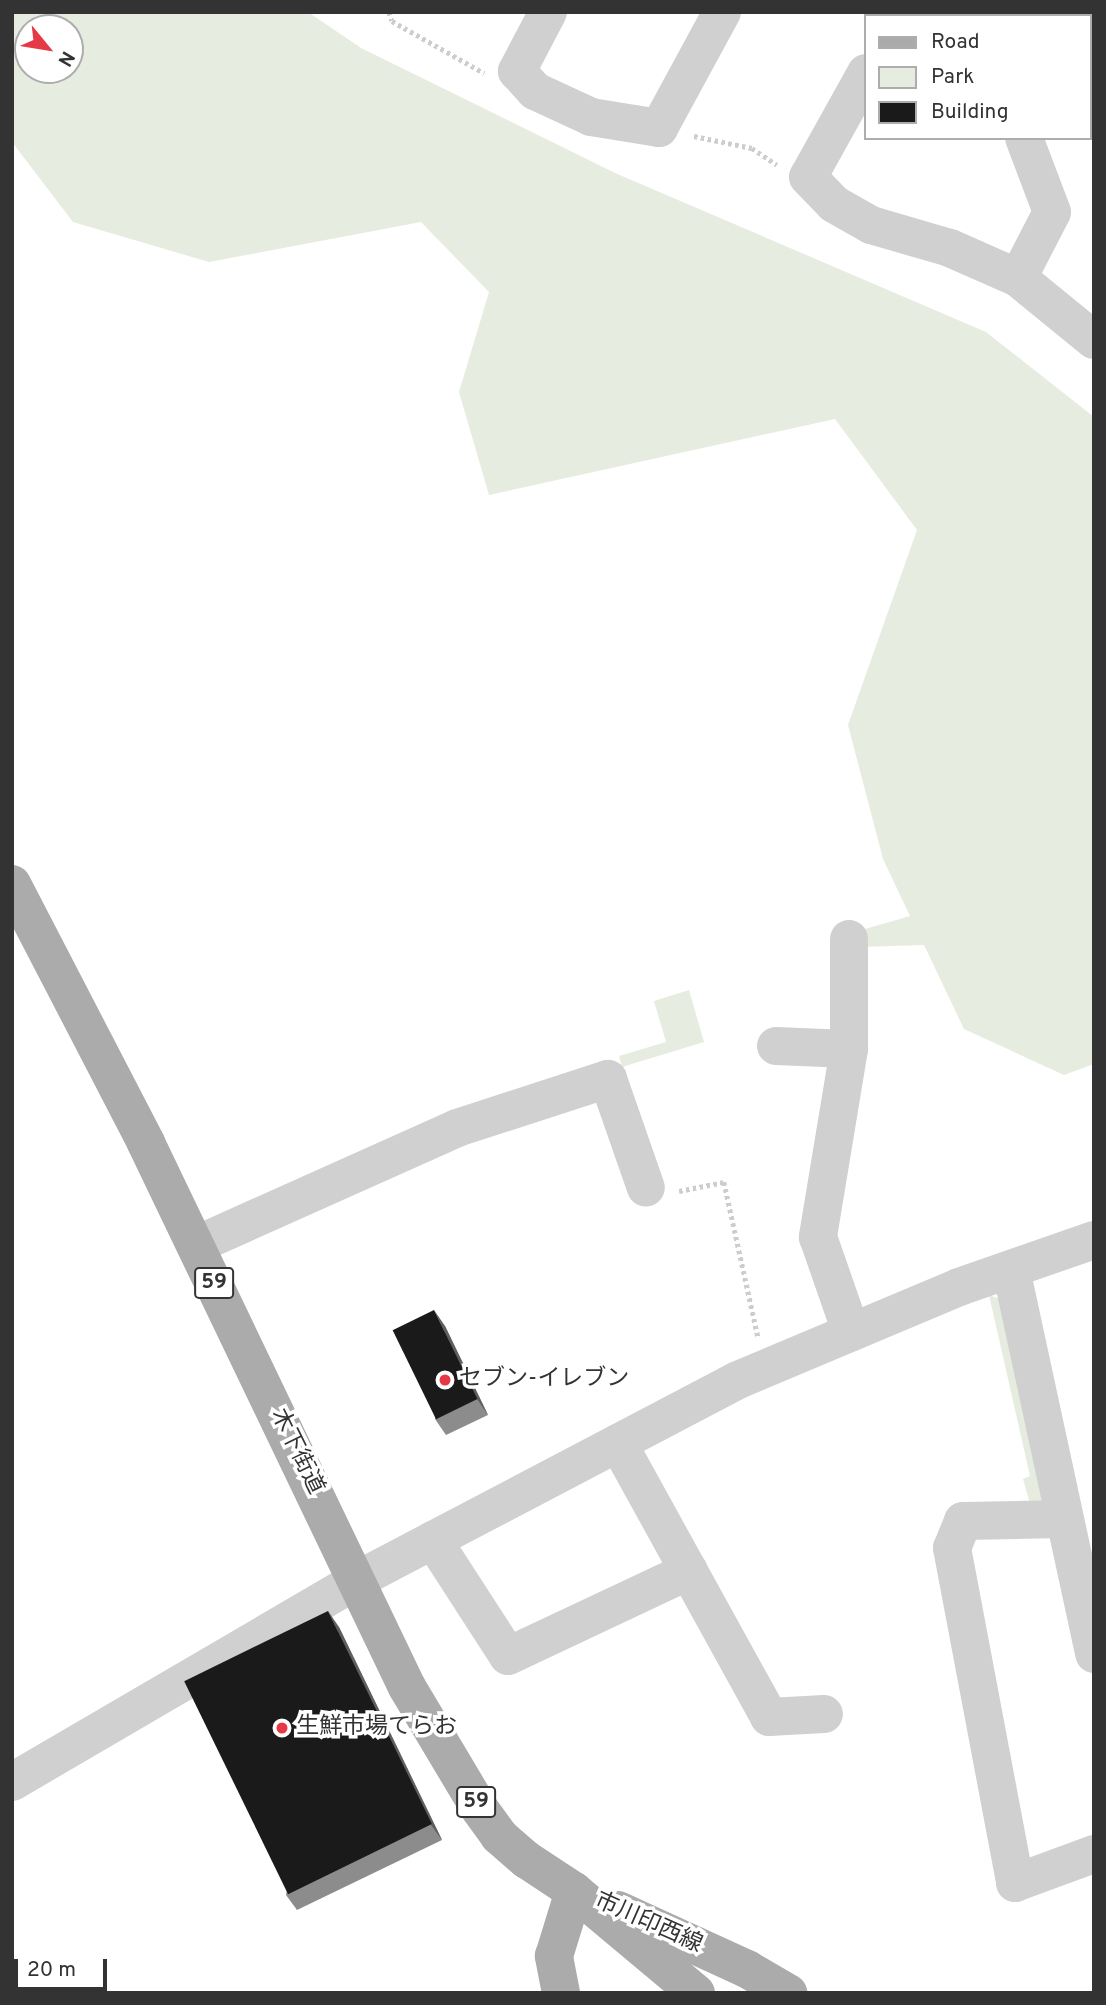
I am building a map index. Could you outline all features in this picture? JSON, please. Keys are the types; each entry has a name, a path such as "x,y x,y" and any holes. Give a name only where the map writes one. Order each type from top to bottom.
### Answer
{"main road":[{"name":"木下街道","path":"12,884 42,937 196,1245 407,1687 479,1808 499,1836 527,1860 574,1891"},
{"path":"561,1993 554,1956 574,1891"},
{"name":"市川印西線","path":"574,1891 696,1993"},
{"name":"市川印西線","path":"574,1891 747,1969 788,1993"}],"street":[{"path":"548,12 517,71 535,92 591,117 659,128 722,12"},
{"path":"864,77 808,177 834,204 871,225 950,248 1018,278 1094,341"},
{"path":"1018,278 1052,212 1025,140"},
{"path":"849,939 849,1049 818,1237 851,1332"},
{"path":"776,1046 849,1049"},
{"path":"196,1245 457,1128 608,1079 646,1188"},
{"path":"12,1782 357,1580 764,1368 959,1287 1094,1240"},
{"path":"1011,1269 1094,1654"},
{"path":"618,1443 769,1717 824,1714"},
{"path":"1064,1519 963,1521 952,1548 1015,1883 1094,1854"},
{"path":"433,1540 508,1656 689,1571"}],"path":[{"path":"389,12 392,21 496,79 517,71"},
{"path":"659,128 752,148 794,175 808,177"},
{"path":"646,1188 668,1193 724,1182 764,1368"}],"green space":[{"path":"12,12 308,12 361,48 615,173 986,332 1094,417 1094,1064 1064,1075 964,1029 924,945 860,947 865,929 910,916 883,859 848,725 917,530 835,419 489,495 459,392 489,292 421,222 209,262 73,222 12,142"},
{"path":"689,990 704,1042 622,1067 619,1056 666,1042 654,1001"},
{"path":"989,1295 1009,1302 1054,1500 1033,1514 1023,1479 1030,1476"}],"building":[{"name":"セブン-イレブン","path":"434,1310 477,1399 436,1419 393,1330"},
{"path":"328,1611 432,1824 288,1894 184,1681"}],"place":[{"name":"セブン-イレブン","path":"445,1380"},
{"name":"生鮮市場てらお","path":"282,1728"}]}
